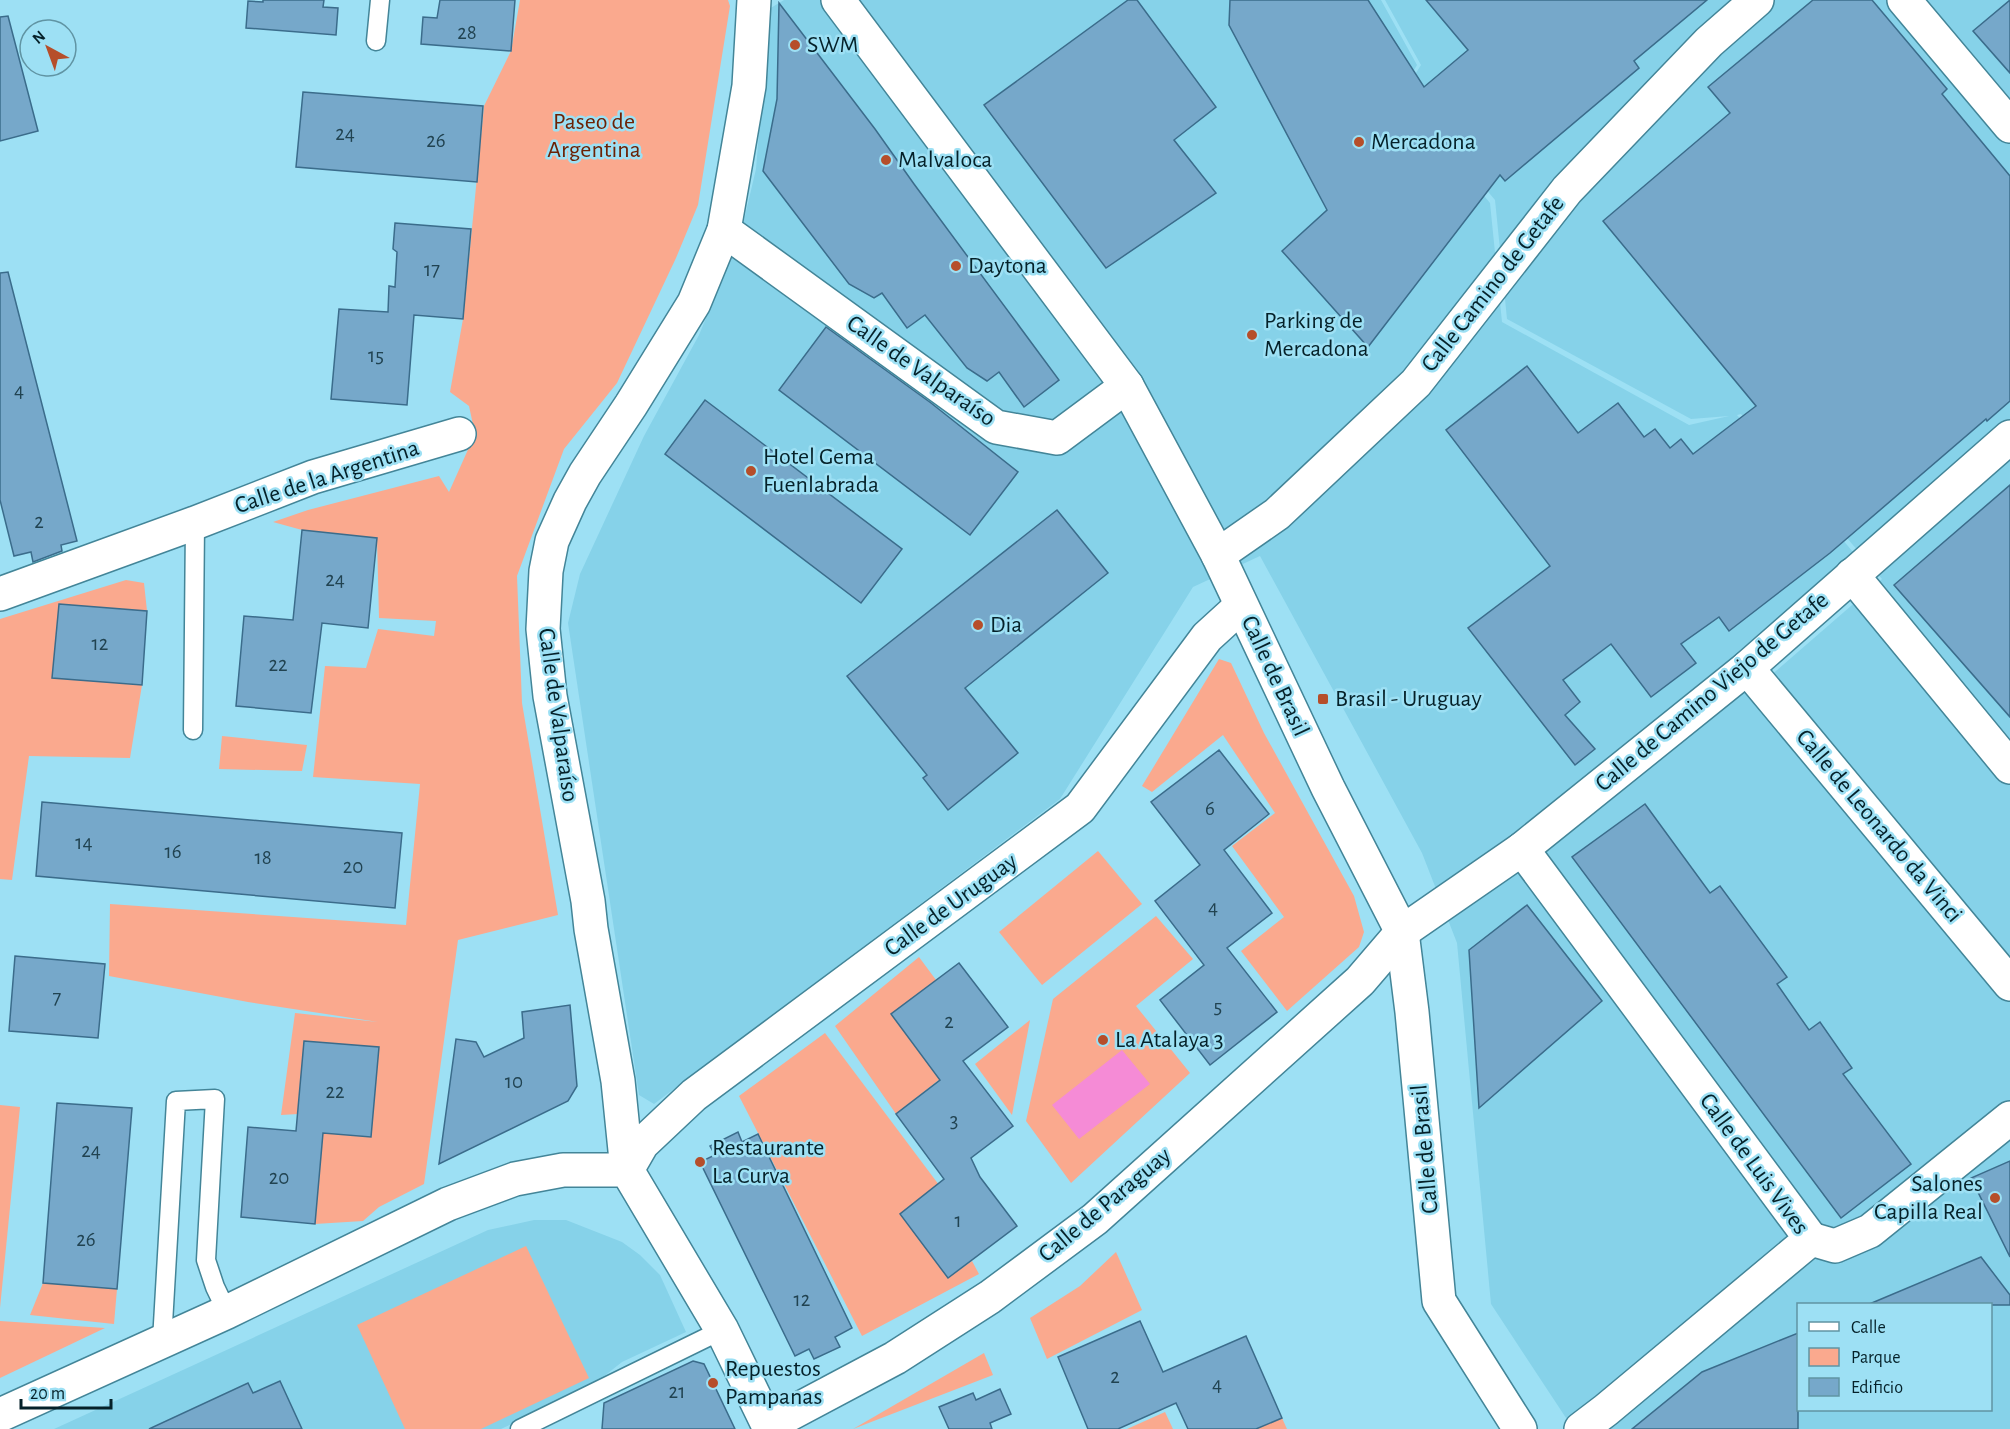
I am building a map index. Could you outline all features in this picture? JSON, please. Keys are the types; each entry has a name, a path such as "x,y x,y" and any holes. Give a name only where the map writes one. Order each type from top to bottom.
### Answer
{"street":[{"name":"Calle de Valparaíso","path":"627,1170 618,1081 550,696 543,629 546,571 552,541 570,501 694,303 724,230 749,86 754,0"},
{"name":"Calle de Brasil","path":"838,0 1127,386 1218,555 1328,788 1402,932 1412,1012 1439,1301 1520,1429"},
{"name":"Calle Camino de Getafe","path":"1218,555 1277,514 1416,383 1567,190 1709,42 1757,0"},
{"path":"1904,0 2010,126"},
{"name":"Calle de Valparaíso","path":"724,230 996,427 1057,438 1127,386"},
{"name":"Calle de la Argentina","path":"0,594 313,477 459,434"},
{"name":"Calle de Camino Viejo de Getafe","path":"1402,932 1522,849 1747,668 2010,437"},
{"path":"1852,575 2010,767"},
{"name":"Calle de Uruguay","path":"627,1170 642,1144 694,1095 1080,808 1207,637 1242,606"},
{"name":"Calle de Leonardo da Vinci","path":"1747,668 2010,984"},
{"name":"Calle de Luis Vives","path":"1522,849 1811,1239 1581,1429"},
{"name":"Calle de Paraguay","path":"770,1427 895,1358 990,1297 1095,1219 1360,981 1402,932"},
{"path":"1811,1239 1835,1246 1870,1231 2010,1118"},
{"path":"0,1415 226,1312 448,1204 515,1179 563,1170 627,1170 722,1330 770,1427"}],"lane":[{"path":"376,41 380,0"},
{"path":"193,730 195,523"},
{"path":"162,1341 176,1101 215,1099 206,1260 226,1312"},
{"path":"520,1429 722,1330"}],"shaded area":[{"path":"784,0 1381,0 1417,65 1400,94 1490,203 1502,322 1689,425 1729,416 1691,419 1507,319 1495,200 1404,92 1421,65 1385,0 2010,0 2010,957 2008,958 1769,677 1882,579 1741,414 1737,415 1875,578 1761,674 2010,962 2010,1429 1575,1429 1570,1424 1491,1304 1457,943 1422,853 1260,556 1193,587 1060,799 654,1104 639,1095 568,623 580,574 644,436 699,335 741,233 756,169 769,9"},
{"path":"1122,1050 1150,1084 1079,1139 1052,1105"},
{"path":"534,1220 566,1220 622,1242 640,1255 660,1275 686,1332 622,1362 588,1389 501,1429 54,1429 488,1230"}],"green space":[{"name":"Paseo de Argentina","path":"520,0 728,0 730,6 698,205 676,258 617,383 564,449 517,576 522,703 558,915 458,940 424,1184 379,1207 363,1221 315,1224 323,1132 371,1137 379,1047 304,1041 298,1114 281,1115 295,1013 378,1022 248,1002 109,976 110,904 406,925 420,784 313,777 325,666 366,668 378,629 434,636 436,621 379,618 377,538 302,530 273,522 308,510 439,476 449,492 475,434 469,406 450,392 463,319 484,106 511,51"},
{"path":"126,580 144,583 147,611 59,605 52,678 142,685 130,758 29,756 12,880 0,879 0,619"},
{"path":"1219,659 1231,663 1264,733 1354,896 1364,932 1359,947 1287,1011 1241,951 1284,917 1232,846 1275,813 1223,735 1152,792 1142,786"},
{"path":"222,736 307,745 302,771 219,769"},
{"path":"1098,851 1142,904 1042,985 999,932"},
{"name":"La Atalaya 3","path":"1156,916 1193,959 1136,1006 1190,1073 1071,1183 1026,1121 1053,999"},
{"path":"919,957 936,980 891,1014 940,1079 896,1114 835,1026"},
{"path":"1030,1020 1012,1115 975,1064"},
{"path":"825,1033 942,1189 921,1197 900,1214 948,1278 972,1261 979,1274 862,1336 739,1096"},
{"path":"0,1105 20,1107 0,1308"},
{"path":"526,1246 589,1378 481,1429 405,1429 357,1325"},
{"path":"1116,1252 1142,1310 1047,1359 1030,1318 1080,1286"},
{"path":"43,1283 117,1289 114,1324 30,1315"},
{"path":"0,1321 105,1328 0,1378"},
{"path":"984,1353 993,1375 853,1429"},
{"path":"1165,1412 1173,1429 1127,1429"},
{"path":"1282,1418 1287,1429 1256,1429"}],"building":[{"path":"263,0 324,0 323,7 338,8 336,35 246,28 248,1 263,2"},
{"path":"440,0 515,0 511,51 421,44 423,17 437,18"},
{"path":"1128,0 1137,0 1216,107 1174,140 1216,193 1106,268 984,105"},
{"path":"1230,0 1368,0 1424,87 1468,50 1426,0 1707,0 1634,61 1639,68 1505,181 1500,175 1368,347 1282,251 1327,210 1229,25"},
{"path":"1813,0 1872,0 1947,89 1942,94 2010,176 2010,401 1830,553 1729,631 1719,617 1681,644 1696,663 1651,697 1611,644 1563,680 1580,702 1565,715 1595,749 1575,765 1468,628 1550,566 1446,430 1527,366 1578,433 1618,403 1644,437 1655,429 1670,448 1681,439 1693,454 1756,406 1603,221 1730,113 1708,87"},
{"path":"2010,0 2010,73 1973,31"},
{"path":"779,3 875,129 1059,380 1024,407 999,372 987,381 967,368 925,315 907,328 882,293 874,298 849,284 763,171 777,99"},
{"path":"8,16 18,54 18,78 24,78 38,131 0,141 0,17"},
{"path":"303,92 483,106 477,182 296,167"},
{"path":"395,223 471,229 463,319 414,315 407,405 331,399 339,309 388,312 389,286 395,287 397,252 393,249"},
{"path":"8,272 77,541 61,545 62,551 33,562 31,552 14,556 0,500 0,273"},
{"path":"826,327 931,403 1018,472 970,535 779,390"},
{"path":"705,400 902,549 861,603 665,454"},
{"path":"2010,485 2010,717 1894,585"},
{"name":"Dia","path":"1057,510 1108,573 965,688 1018,753 948,810 923,778 927,775 847,676"},
{"path":"302,530 377,538 368,628 322,623 311,713 236,706 244,616 293,620"},
{"path":"59,604 147,611 142,685 52,678"},
{"path":"1219,750 1269,814 1224,850 1272,913 1227,948 1277,1012 1210,1065 1160,1000 1204,965 1155,901 1200,865 1151,802"},
{"path":"42,802 402,833 395,908 36,876"},
{"path":"1645,804 1710,893 1720,886 1787,977 1777,984 1809,1030 1820,1022 1852,1068 1843,1074 1911,1164 1841,1218 1572,857"},
{"path":"1527,905 1602,1001 1479,1108 1469,950"},
{"path":"15,956 105,964 98,1038 9,1031"},
{"path":"959,963 1008,1027 963,1061 1013,1126 971,1158 980,1177 1017,1226 948,1278 900,1214 944,1179 896,1114 940,1080 891,1014"},
{"path":"570,1005 577,1086 568,1101 439,1164 456,1039 476,1042 484,1057 524,1038 522,1012"},
{"path":"304,1041 379,1047 371,1137 323,1133 315,1224 241,1217 248,1127 296,1131"},
{"path":"57,1103 132,1108 117,1289 43,1283"},
{"path":"738,1132 742,1142 758,1134 852,1328 835,1337 840,1347 814,1359 809,1349 795,1356 700,1162 715,1155 710,1146"},
{"name":"Salones Capilla Real","path":"2010,1161 2010,1257 1971,1178"},
{"path":"1981,1257 2010,1295 2010,1305 1872,1303"},
{"path":"1140,1321 1163,1372 1246,1336 1282,1418 1256,1429 1188,1429 1176,1403 1118,1429 1088,1429 1058,1357"},
{"path":"1797,1333 1798,1429 1632,1429 1702,1372"},
{"path":"693,1361 704,1364 735,1429 602,1429 604,1403"},
{"path":"280,1381 302,1429 149,1429 248,1383 253,1393"},
{"path":"1000,1389 1011,1414 990,1423 992,1429 949,1429 939,1407 973,1393 976,1400"}],"place":[{"name":"SWM","path":"795,45"},
{"name":"Mercadona","path":"1359,142"},
{"name":"Malvaloca","path":"886,160"},
{"name":"Daytona","path":"956,266"},
{"name":"Parking de Mercadona","path":"1252,335"},
{"name":"Hotel Gema Fuenlabrada","path":"751,471"},
{"name":"Dia","path":"978,625"},
{"name":"Brasil - Uruguay","path":"1323,699"},
{"name":"La Atalaya 3","path":"1103,1040"},
{"name":"Restaurante La Curva","path":"700,1162"},
{"name":"Salones Capilla Real","path":"1995,1198"},
{"name":"Repuestos Pampanas","path":"713,1383"}]}
